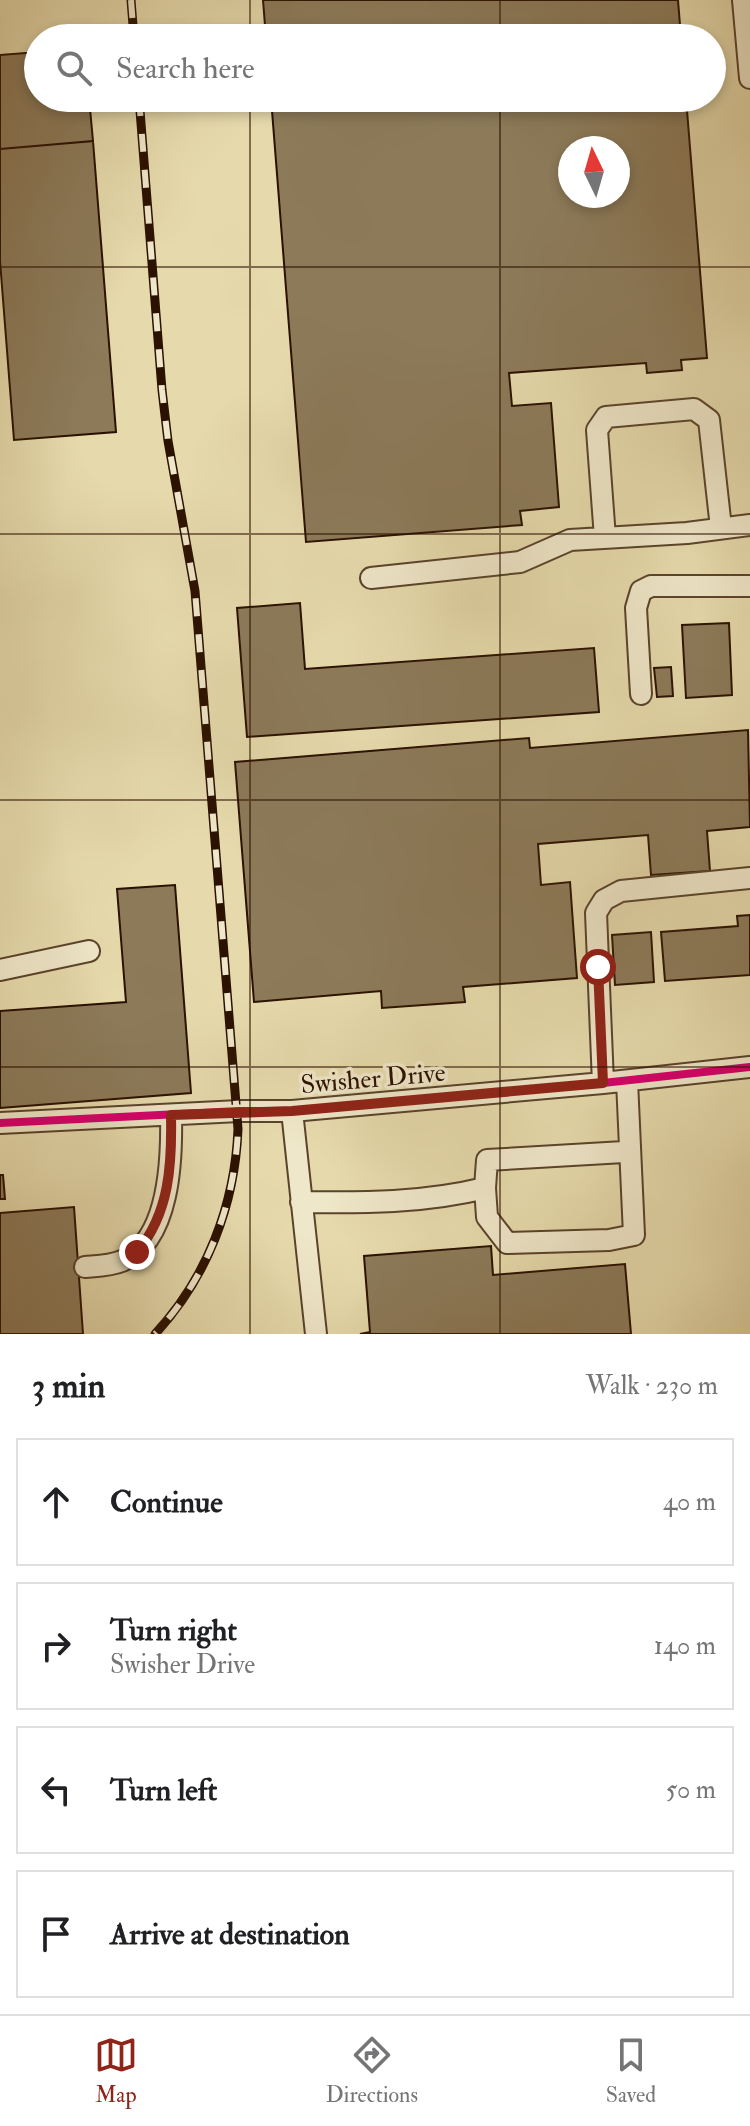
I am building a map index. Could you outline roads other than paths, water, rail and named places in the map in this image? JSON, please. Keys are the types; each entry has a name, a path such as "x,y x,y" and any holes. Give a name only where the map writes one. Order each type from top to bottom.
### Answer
{"street":[{"path":"743,0 750,78"},
{"path":"605,538 597,430 606,417 694,409 709,420 721,528"},
{"path":"371,578 520,562 570,540 750,525"},
{"path":"641,694 636,608 641,591 651,586 750,586"},
{"path":"603,1083 596,913 604,900 621,891 750,878"},
{"path":"0,970 89,951"},
{"name":"Swisher Drive","path":"0,1123 292,1111 750,1067"},
{"path":"627,1081 634,1235 609,1240 507,1243 488,1198 487,1160 624,1152 630,1148"},
{"path":"292,1111 316,1334"},
{"path":"85,1267 122,1261 137,1252 145,1242 169,1182 171,1115"},
{"path":"301,1202 383,1203 454,1196 488,1198"}],"railway":[{"path":"131,0 133,24"},
{"path":"140,112 162,390 195,591 238,1129 231,1185 215,1239 189,1289 155,1334"}]}
